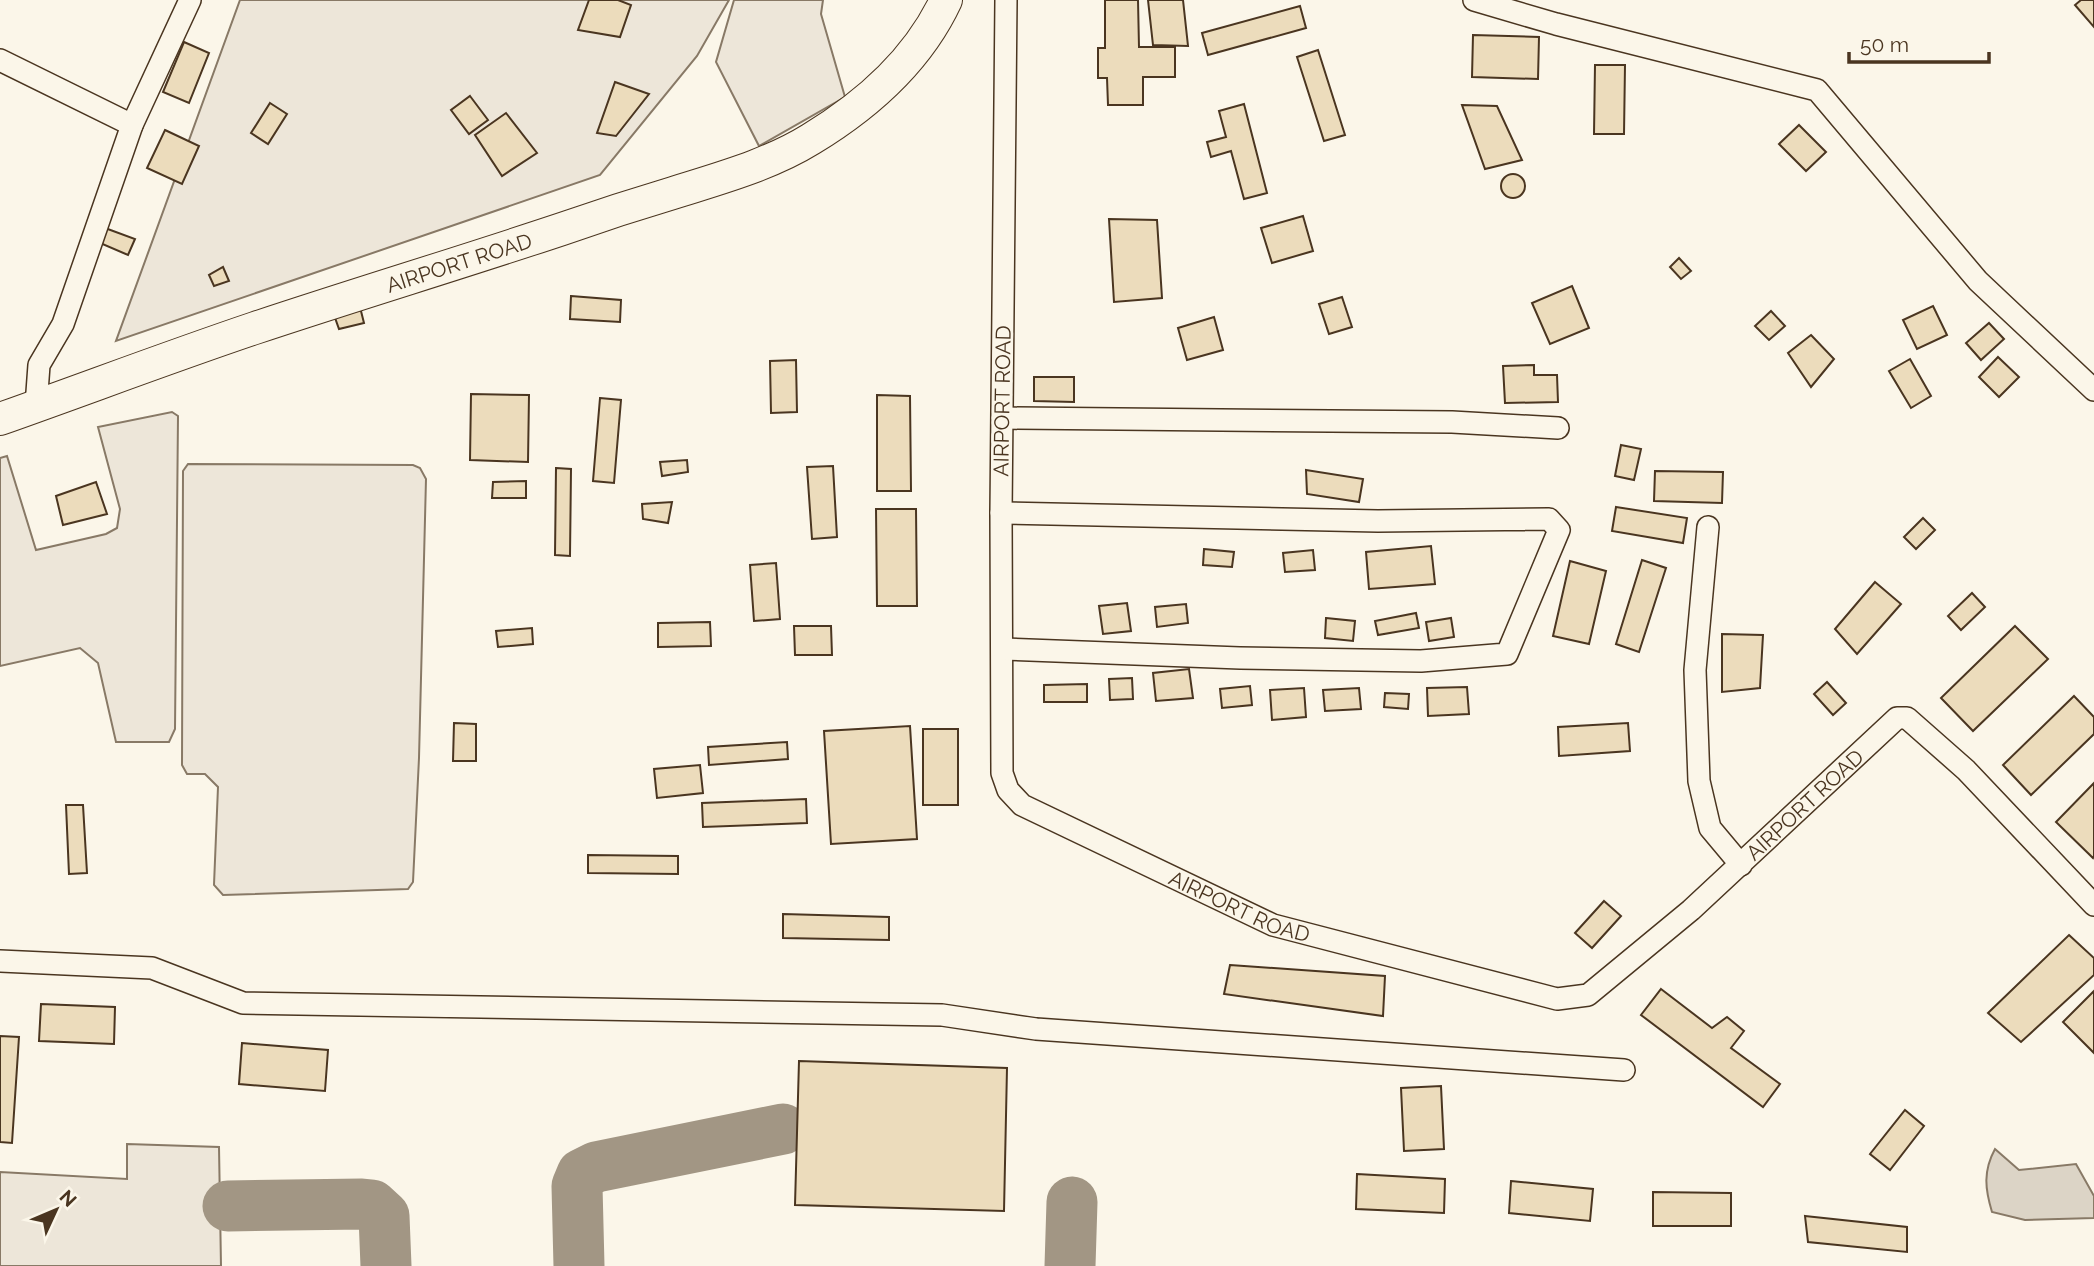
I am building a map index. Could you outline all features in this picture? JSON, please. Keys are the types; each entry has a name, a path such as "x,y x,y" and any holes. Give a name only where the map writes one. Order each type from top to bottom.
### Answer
{"highway":[{"name":"AIRPORT ROAD","path":"0,419 254,328 734,174 768,160 810,140 850,113 880,88 923,40 946,0"}],"street":[{"path":"36,406 39,365 63,324 132,125 190,0"},
{"name":"AIRPORT ROAD","path":"1006,0 1001,513 1002,773 1008,790 1022,805 1273,925 1557,999 1588,995 1691,910 1881,732 1898,718 1907,718 1966,770 2094,905"},
{"path":"1474,0 1556,24 1817,90 1978,281 2094,390"},
{"path":"0,60 132,125"},
{"path":"1002,418 1452,422 1558,428"},
{"path":"1001,513 1378,521 1549,519 1559,530 1507,654 1421,661 1240,658 1003,649"},
{"path":"1708,527 1695,670 1699,781 1710,828 1741,865"},
{"path":"0,961 152,968 243,1003 942,1015 1036,1029 1624,1070"}],"shaded area":[{"path":"240,0 729,0 697,56 600,175 116,341"},
{"path":"734,0 823,0 821,14 845,97 759,146 716,62"},
{"path":"172,412 178,416 175,729 169,742 116,742 98,663 80,648 0,666 0,458 7,456 36,550 106,534 117,528 120,509 98,427"},
{"path":"188,464 413,465 420,468 426,479 419,758 413,882 408,889 223,895 214,885 218,787 205,774 187,774 182,765 183,471"},
{"path":"127,1144 219,1147 221,1266 0,1266 0,1172 127,1179"},
{"path":"1995,1149 2019,1170 2076,1164 2094,1196 2094,1218 2025,1220 1992,1212 1986,1180 1988,1165"}],"building":[{"path":"589,0 618,0 631,5 620,37 578,30"},
{"path":"1105,0 1138,0 1139,47 1175,47 1175,77 1143,77 1143,105 1108,105 1107,78 1098,78 1098,48 1105,48"},
{"path":"1148,0 1183,0 1188,46 1153,45"},
{"path":"2081,0 2094,0 2094,27 2075,5"},
{"path":"1300,6 1306,28 1208,55 1202,33"},
{"path":"1473,35 1539,37 1538,79 1472,77"},
{"path":"184,42 209,53 189,103 163,92"},
{"path":"1318,50 1345,135 1324,141 1297,57"},
{"path":"1595,65 1625,65 1624,134 1594,134"},
{"path":"615,82 649,94 616,136 597,133"},
{"path":"470,96 488,120 469,134 451,110"},
{"path":"270,103 287,114 268,144 251,133"},
{"path":"1244,104 1267,193 1244,199 1231,151 1211,157 1207,142 1226,137 1219,111"},
{"path":"1462,105 1497,106 1522,160 1485,169"},
{"path":"506,113 537,153 502,176 475,135"},
{"path":"1799,125 1826,152 1806,171 1779,144"},
{"path":"165,130 199,146 182,184 147,168"},
{"path":"1513,174 1524,181 1525,186 1518,197 1513,198 1502,191 1501,186 1508,175"},
{"path":"1303,216 1313,251 1272,263 1261,228"},
{"path":"1109,219 1157,220 1162,298 1114,302"},
{"path":"105,228 135,239 128,255 100,243"},
{"path":"1679,258 1691,271 1681,279 1670,267"},
{"path":"223,267 229,281 214,286 209,275"},
{"path":"1572,286 1589,328 1550,344 1532,303"},
{"path":"571,296 621,300 620,322 570,319"},
{"path":"1342,297 1352,327 1329,334 1319,304"},
{"path":"359,303 364,323 339,329 333,312"},
{"path":"1933,306 1947,335 1917,349 1903,320"},
{"path":"1771,311 1785,326 1769,340 1755,326"},
{"path":"1214,317 1223,350 1187,360 1178,328"},
{"path":"1989,323 2004,339 1981,360 1966,343"},
{"path":"1811,335 1834,359 1811,387 1788,353"},
{"path":"1998,357 2019,377 1999,397 1979,377"},
{"path":"1910,359 1931,396 1911,408 1889,371"},
{"path":"796,360 797,412 771,413 770,361"},
{"path":"1534,365 1534,375 1557,375 1558,402 1505,403 1503,366"},
{"path":"1034,377 1074,377 1074,402 1034,401"},
{"path":"471,394 529,395 528,462 470,460"},
{"path":"877,395 910,396 911,491 877,491"},
{"path":"600,398 621,400 614,483 593,481"},
{"path":"1621,445 1641,449 1634,480 1615,476"},
{"path":"687,460 688,472 662,476 660,462"},
{"path":"833,466 837,537 812,539 807,467"},
{"path":"556,468 571,469 570,556 555,555"},
{"path":"1306,470 1363,479 1359,502 1307,494"},
{"path":"1655,471 1723,472 1722,503 1654,501"},
{"path":"526,481 526,498 492,498 493,482"},
{"path":"96,482 107,514 63,525 56,496"},
{"path":"672,502 668,523 643,519 642,504"},
{"path":"1616,507 1687,518 1683,543 1612,531"},
{"path":"876,509 916,509 917,606 877,606"},
{"path":"1923,518 1935,530 1916,549 1904,537"},
{"path":"1431,546 1435,584 1369,589 1366,552"},
{"path":"1204,549 1234,552 1232,567 1203,565"},
{"path":"1313,550 1315,570 1285,572 1283,553"},
{"path":"1642,560 1666,568 1639,652 1616,644"},
{"path":"1570,561 1606,571 1589,644 1553,636"},
{"path":"776,563 780,619 754,621 750,565"},
{"path":"1875,582 1901,604 1857,654 1835,629"},
{"path":"1972,593 1985,607 1961,630 1948,616"},
{"path":"1127,603 1131,631 1103,634 1099,606"},
{"path":"1186,604 1188,623 1157,627 1155,607"},
{"path":"1416,613 1419,628 1378,635 1375,621"},
{"path":"1326,618 1355,621 1353,641 1325,638"},
{"path":"1451,618 1454,637 1429,641 1426,622"},
{"path":"710,622 711,646 658,647 658,623"},
{"path":"794,626 831,626 832,655 795,655"},
{"path":"2015,626 2048,659 1973,731 1941,698"},
{"path":"532,628 533,644 498,647 496,631"},
{"path":"1722,634 1763,635 1760,688 1722,692"},
{"path":"1189,669 1193,698 1156,701 1153,673"},
{"path":"1132,678 1133,699 1110,700 1109,679"},
{"path":"1827,682 1846,703 1833,715 1814,694"},
{"path":"1087,684 1087,702 1044,702 1044,685"},
{"path":"1250,686 1252,705 1222,708 1220,689"},
{"path":"1467,687 1469,714 1428,716 1427,688"},
{"path":"1304,688 1306,717 1272,720 1270,690"},
{"path":"1359,688 1361,709 1325,711 1323,690"},
{"path":"1385,693 1409,694 1408,709 1384,707"},
{"path":"2074,696 2094,717 2094,734 2031,795 2003,765"},
{"path":"454,723 476,724 476,761 453,761"},
{"path":"1628,723 1630,751 1559,756 1558,727"},
{"path":"910,726 917,839 831,844 824,731"},
{"path":"923,729 958,729 958,805 923,805"},
{"path":"787,742 788,759 709,765 708,747"},
{"path":"700,765 703,793 657,798 654,769"},
{"path":"2094,783 2094,856 2093,858 2056,822"},
{"path":"806,799 807,823 703,827 702,803"},
{"path":"66,805 83,805 87,873 69,874"},
{"path":"588,855 678,856 678,874 588,873"},
{"path":"1604,901 1621,916 1592,948 1575,933"},
{"path":"783,914 889,917 889,940 783,938"},
{"path":"2069,935 2094,958 2094,975 2021,1042 1988,1013"},
{"path":"1230,965 1385,976 1383,1016 1224,994"},
{"path":"1661,989 1712,1028 1727,1017 1744,1031 1731,1048 1780,1084 1763,1107 1641,1015"},
{"path":"2094,991 2094,1053 2063,1022"},
{"path":"41,1004 115,1007 114,1044 39,1041"},
{"path":"0,1036 19,1037 12,1143 0,1142"},
{"path":"242,1043 328,1050 325,1091 239,1084"},
{"path":"799,1061 1007,1068 1004,1211 795,1205"},
{"path":"1441,1086 1444,1149 1404,1151 1401,1088"},
{"path":"1905,1110 1924,1126 1890,1170 1870,1154"},
{"path":"1357,1174 1445,1179 1444,1213 1356,1209"},
{"path":"1511,1181 1593,1189 1590,1221 1509,1213"},
{"path":"1653,1192 1731,1193 1731,1226 1653,1226"},
{"path":"1805,1216 1907,1227 1907,1252 1808,1242"}],"taxiway":[{"path":"579,1266 577,1186 582,1174 596,1167 783,1129"},
{"path":"1070,1266 1072,1202"},
{"path":"228,1206 372,1205 384,1216 386,1266"}]}
